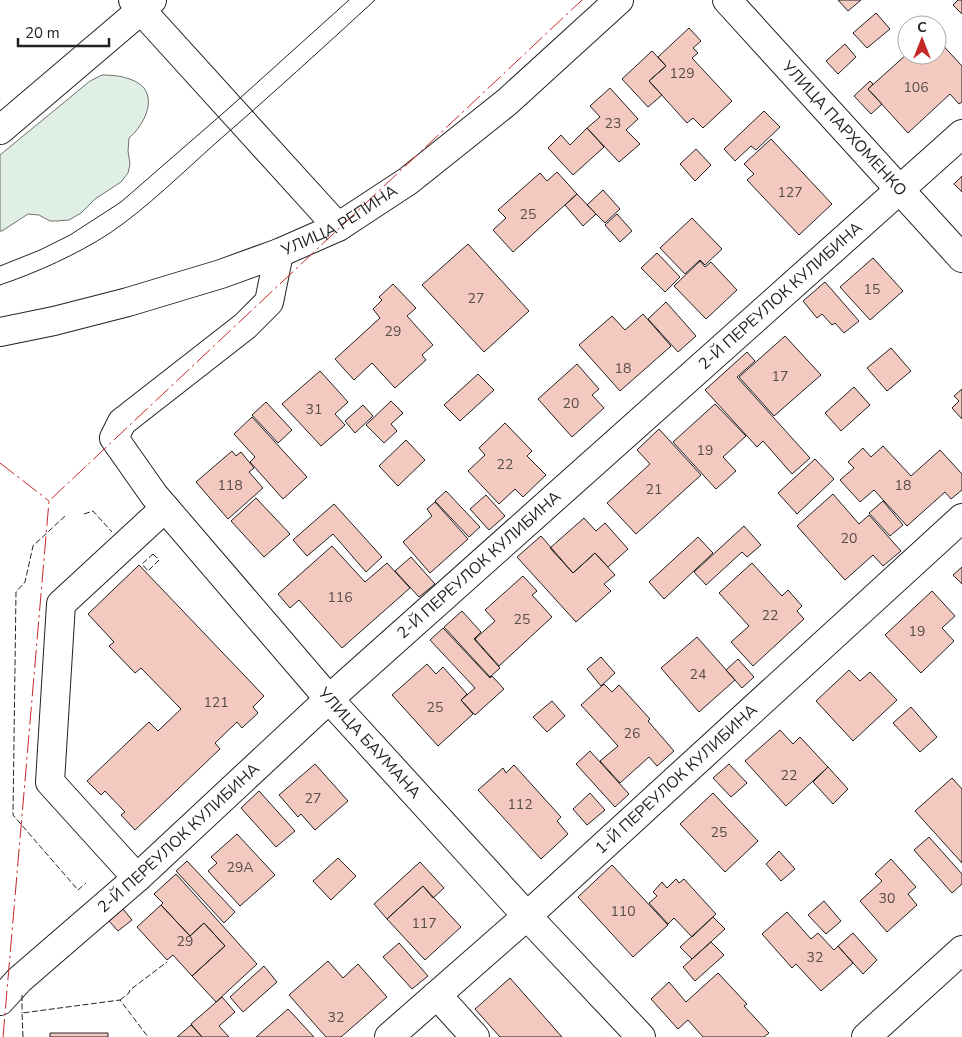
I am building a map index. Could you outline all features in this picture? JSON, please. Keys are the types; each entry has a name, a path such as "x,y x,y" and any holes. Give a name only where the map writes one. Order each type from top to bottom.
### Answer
{"street":[{"name":"УЛИЦА РЕПИНА","path":"0,332 54,321 128,302 221,274 279,254 338,226 408,181 507,102 619,0"},
{"name":"УЛИЦА ПАРХОМЕНКО","path":"727,0 962,258"},
{"path":"0,130 142,3 338,226"},
{"name":"2-Й ПЕРЕУЛОК КУЛИБИНА","path":"0,1001 19,980 137,878 329,699 962,134"},
{"name":"УЛИЦА БАУМАНА","path":"279,254 269,302 245,326 122,422 114,438 154,495 329,699 527,916 641,1037"},
{"path":"137,878 50,782 61,604 165,508"},
{"name":"1-Й ПЕРЕУЛОК КУЛИБИНА","path":"389,1037 527,916 962,518"},
{"path":"866,1037 962,950"},
{"path":"437,996 475,1037"}],"green space":[{"path":"102,75 119,76 135,81 144,88 147,94 148,108 146,115 134,134 129,138 130,164 128,173 121,182 95,199 81,213 69,220 50,221 39,215 28,214 0,231 0,155 90,81"}],"building":[{"path":"838,0 861,0 848,11"},
{"path":"958,0 962,0 962,14 953,5"},
{"path":"876,13 890,29 867,48 853,33"},
{"path":"689,28 701,41 693,48 698,53 692,58 732,101 703,128 693,118 687,123 649,81 666,66 658,57"},
{"path":"845,44 856,57 838,74 826,61"},
{"path":"947,50 962,66 962,102 959,104 950,94 908,133 868,89 897,63 897,65 947,65"},
{"path":"652,51 666,66 649,81 662,95 648,107 622,79"},
{"path":"870,81 873,84 868,89 882,104 871,114 854,96"},
{"path":"610,88 638,119 626,130 640,144 619,162 587,128 600,117 590,106"},
{"path":"764,111 780,127 756,150 751,146 735,161 724,149"},
{"path":"587,128 604,147 573,175 548,148 561,135 570,145"},
{"path":"771,139 832,204 799,235 747,180 754,174 744,164"},
{"path":"696,149 711,165 695,181 680,164"},
{"path":"557,172 577,194 513,252 493,230 506,218 498,210 540,173 547,181"},
{"path":"962,176 962,192 954,184"},
{"path":"603,190 620,209 605,223 587,205"},
{"path":"577,194 596,214 583,226 565,205"},
{"path":"617,214 632,231 620,242 605,225"},
{"path":"692,218 722,249 705,265 700,260 685,274 660,248"},
{"path":"468,244 529,311 484,352 422,285"},
{"path":"657,253 680,277 665,292 641,268"},
{"path":"873,258 903,291 870,320 840,287"},
{"path":"700,261 705,267 711,262 737,290 706,319 674,286"},
{"path":"825,282 859,321 844,333 835,323 832,325 822,314 817,318 803,301"},
{"path":"393,284 416,308 407,316 433,345 422,355 426,360 395,388 372,363 354,380 335,359 380,318 373,309 382,300 379,297"},
{"path":"666,302 696,336 678,352 648,319"},
{"path":"643,314 671,346 620,391 579,345 612,316 625,330"},
{"path":"785,336 821,375 774,416 739,377"},
{"path":"891,348 911,371 887,391 867,368"},
{"path":"747,352 755,361 737,377 810,458 792,474 763,441 757,447 705,390"},
{"path":"577,364 599,389 592,395 604,408 572,437 538,399"},
{"path":"320,371 348,402 335,414 345,425 321,446 282,404"},
{"path":"478,374 494,390 460,421 444,405"},
{"path":"854,387 870,405 841,431 825,413"},
{"path":"962,389 962,419 952,408 959,401 954,396"},
{"path":"391,401 403,413 391,424 397,431 384,443 366,425"},
{"path":"266,402 292,430 278,443 252,415"},
{"path":"715,404 746,436 723,457 736,471 716,489 673,442"},
{"path":"363,405 373,416 355,433 345,421"},
{"path":"252,417 307,477 283,499 250,462 255,457 234,434"},
{"path":"505,423 532,451 527,456 546,475 523,497 515,489 499,504 468,471 485,455 479,448"},
{"path":"659,429 701,475 636,534 607,503 650,464 637,450"},
{"path":"406,440 425,460 398,486 379,466"},
{"path":"883,446 911,476 940,450 962,474 962,490 951,499 945,492 907,526 874,490 860,502 840,480 854,468 848,462 863,448 871,457"},
{"path":"232,451 236,456 241,452 254,468 249,472 263,488 228,519 196,482"},
{"path":"815,459 834,479 797,514 778,493"},
{"path":"446,491 480,527 469,537 435,501"},
{"path":"833,494 859,524 869,515 901,551 883,566 873,555 845,580 797,526"},
{"path":"486,495 505,516 489,530 470,509"},
{"path":"256,498 290,534 264,557 231,521"},
{"path":"883,501 903,525 890,536 869,513"},
{"path":"435,502 468,539 430,573 403,542 432,516 427,509"},
{"path":"334,504 382,557 366,572 333,534 307,556 293,540"},
{"path":"584,518 596,531 605,523 628,549 608,567 595,553 573,573 550,548"},
{"path":"744,526 761,545 747,557 742,552 706,585 694,572"},
{"path":"541,536 573,573 595,553 615,575 604,584 611,591 576,622 517,557"},
{"path":"698,537 713,553 664,599 649,582"},
{"path":"332,546 365,582 387,563 410,588 342,648 299,600 290,608 278,594"},
{"path":"411,557 435,584 419,597 395,571"},
{"path":"752,563 782,596 788,590 802,606 797,611 804,619 753,666 731,642 749,626 719,593"},
{"path":"139,565 264,696 253,707 258,713 242,728 237,722 215,743 220,749 135,830 121,815 125,812 105,791 101,795 87,781 149,722 158,731 181,709 141,668 135,673 109,646 114,642 88,614"},
{"path":"962,567 962,584 953,575"},
{"path":"523,576 537,591 532,595 552,617 499,666 475,639 495,621 485,610"},
{"path":"932,591 955,616 942,628 954,641 921,673 885,635"},
{"path":"462,611 481,632 474,639 500,668 490,677 444,627"},
{"path":"443,628 490,678 492,676 504,689 475,715 461,700 475,688 430,640"},
{"path":"697,637 735,680 699,712 661,668"},
{"path":"601,657 615,673 601,686 587,669"},
{"path":"738,659 754,677 742,688 726,670"},
{"path":"427,664 436,674 443,667 467,694 461,700 473,714 438,746 392,695"},
{"path":"849,670 860,681 870,672 897,700 853,741 816,701"},
{"path":"604,684 612,692 619,685 650,719 648,721 674,751 657,766 649,757 620,783 600,761 618,746 581,705"},
{"path":"552,701 565,716 547,732 533,717"},
{"path":"911,707 937,737 920,752 893,723"},
{"path":"780,730 793,744 800,737 828,767 786,806 745,761"},
{"path":"590,751 629,794 615,807 576,764"},
{"path":"315,764 348,801 315,830 301,814 298,817 279,795"},
{"path":"729,764 747,783 731,797 713,778"},
{"path":"514,765 561,817 557,821 568,834 541,859 478,790 503,768 506,773"},
{"path":"828,767 848,789 833,804 813,782"},
{"path":"952,778 962,789 962,863 915,811"},
{"path":"259,791 295,831 276,847 241,808"},
{"path":"590,793 605,810 587,825 573,809"},
{"path":"713,793 758,841 725,872 680,824"},
{"path":"237,834 275,875 240,906 208,871 217,863 211,857"},
{"path":"929,837 962,874 962,884 952,893 914,850"},
{"path":"779,851 795,869 781,881 766,864"},
{"path":"338,858 356,876 331,900 313,881"},
{"path":"891,859 916,887 908,894 917,905 887,932 860,901 882,881 875,874"},
{"path":"187,861 235,912 224,923 176,871"},
{"path":"420,862 444,888 433,898 423,886 387,919 374,904"},
{"path":"612,865 668,925 633,957 578,897"},
{"path":"176,874 257,964 216,1002 192,976 225,946 204,923 190,936 161,905 163,903 154,894"},
{"path":"676,879 679,883 684,879 716,914 692,937 674,918 668,924 649,903 657,896 653,892 662,882 667,888"},
{"path":"423,886 461,927 425,960 387,919"},
{"path":"824,901 841,921 826,934 808,915"},
{"path":"161,905 190,936 204,923 225,946 192,976 173,955 167,960 137,927"},
{"path":"123,909 132,920 118,931 109,921"},
{"path":"787,912 811,939 818,933 834,950 838,946 853,963 821,991 796,964 792,968 762,934"},
{"path":"713,917 725,929 692,959 680,947"},
{"path":"853,933 877,960 863,974 838,946"},
{"path":"711,942 724,955 695,981 683,967"},
{"path":"399,943 428,976 412,989 383,957"},
{"path":"328,961 343,978 358,964 387,997 341,1037 326,1037 289,995"},
{"path":"264,966 277,982 243,1012 230,997"},
{"path":"718,973 747,1004 744,1006 769,1033 764,1037 703,1037 688,1020 678,1029 651,999 669,982 686,1002"},
{"path":"510,978 562,1037 500,1037 475,1009"},
{"path":"222,997 235,1012 219,1026 229,1037 202,1037 191,1024"},
{"path":"288,1009 314,1037 256,1037"},
{"path":"191,1025 202,1037 177,1037"},
{"path":"50,1033 108,1033 108,1037 50,1037"}],"tram line":[{"path":"0,266 40,250 70,235 121,202 349,0"},
{"path":"0,285 43,269 70,256 124,223 165,189 375,0"}],"fence":[{"path":"84,514 93,511 112,532"},
{"path":"65,516 33,546 25,582 16,592 13,815 78,890 86,883"},
{"path":"153,554 159,560 148,571 142,564 153,554"},
{"path":"120,1000 167,962"},
{"path":"22,995 22,1013"},
{"path":"23,1037 22,1013 120,1000 148,1037"}],"power":[{"path":"3,1037 49,501 582,0"},
{"path":"0,463 49,501"}]}
